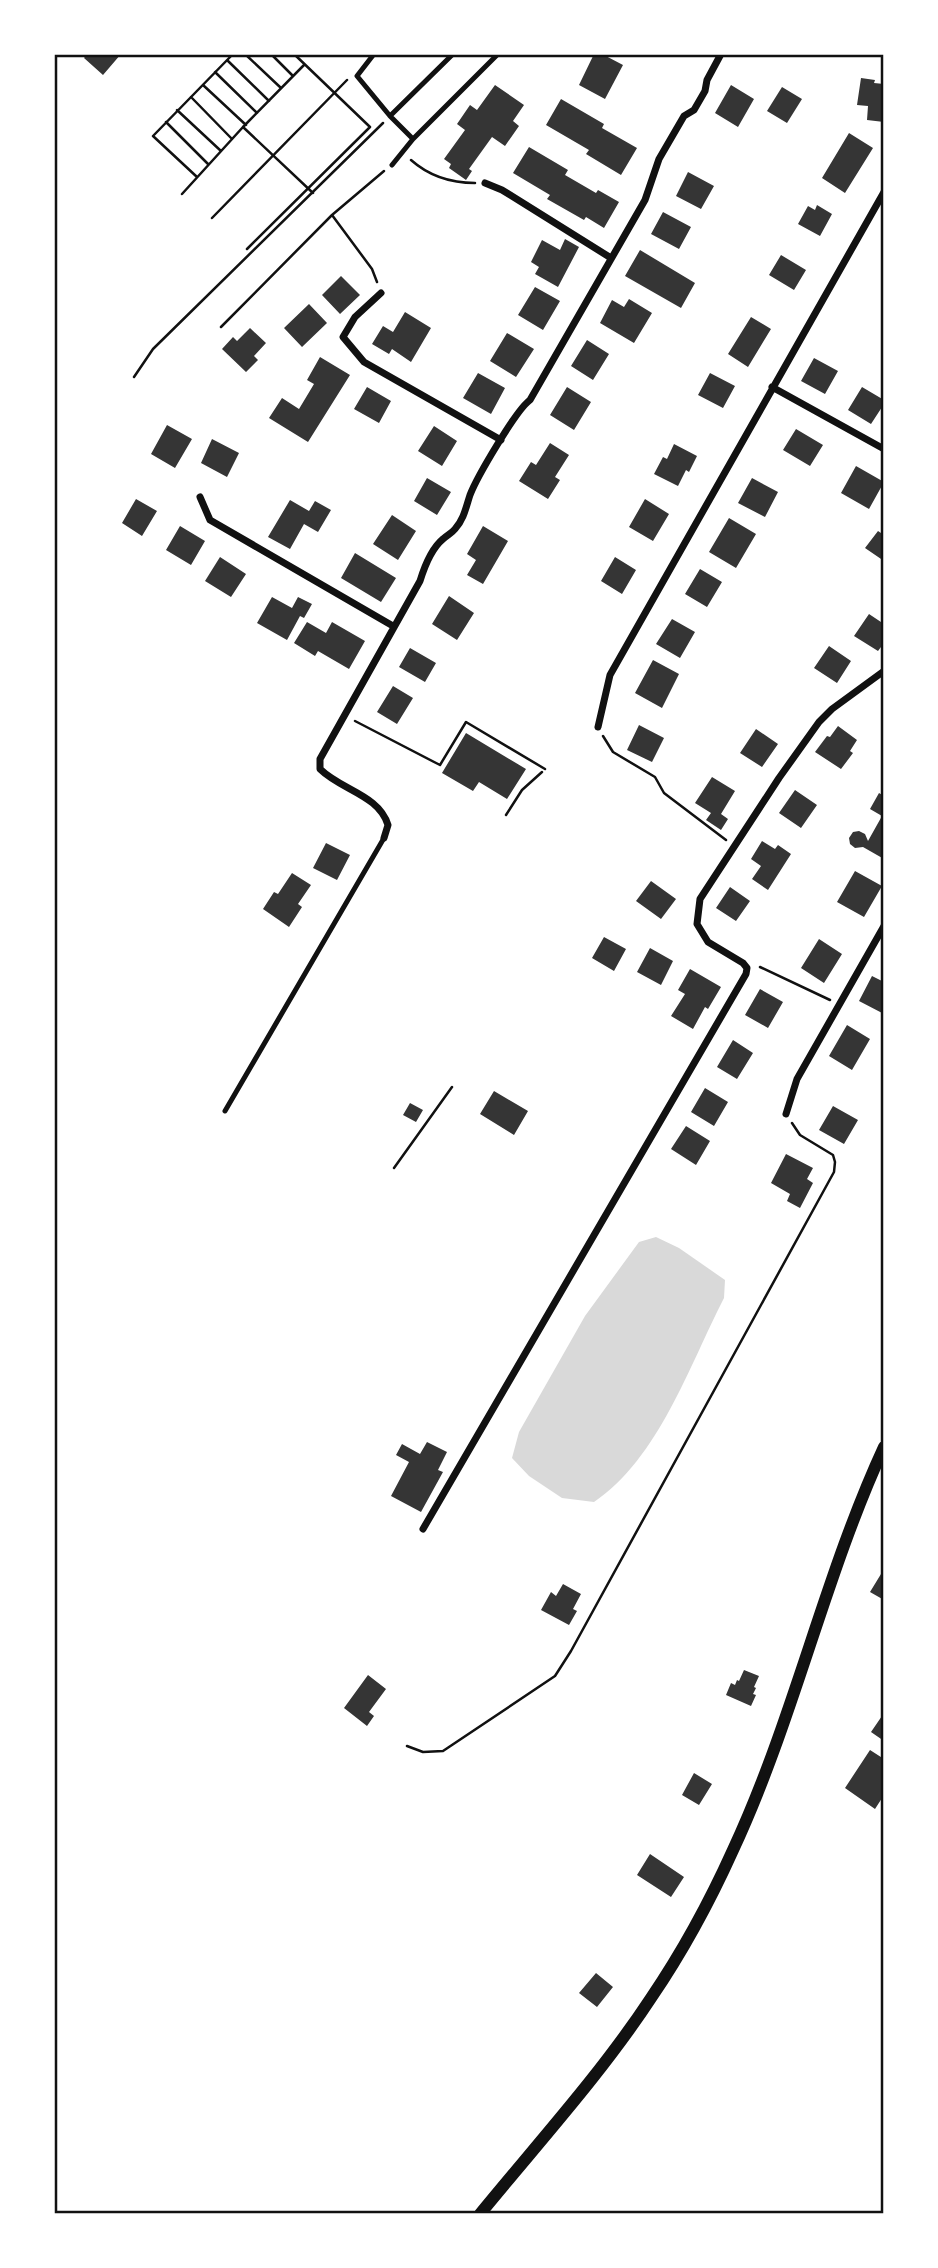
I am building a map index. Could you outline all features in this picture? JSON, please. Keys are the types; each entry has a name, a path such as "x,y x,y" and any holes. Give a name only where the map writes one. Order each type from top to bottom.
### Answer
{"street":[{"path":"384,838 388,825 380,808 329,778 320,769 320,759 441,540 455,531 467,508 470,494 522,405 530,400 645,200 659,159 684,116 694,110 705,91 706,80 721,54"},
{"path":"485,183 502,190 611,258"},
{"path":"597,727 610,675 884,192"},
{"path":"381,293 355,317 343,337 364,362 501,440"},
{"path":"772,387 884,449"},
{"path":"200,498 210,520 393,626"},
{"path":"423,1529 743,979 747,968 708,942 697,924 700,899 779,778 824,716 884,671"},
{"path":"786,1114 797,1079 884,926"},
{"path":"480,2214 626,2033 668,1972 709,1900 759,1789 835,1566 884,1447"}],"lane":[{"path":"374,54 357,76 413,139"},
{"path":"390,116 453,54"},
{"path":"392,165 413,139 498,54"},
{"path":"225,1111 384,838"}],"path":[{"path":"197,177 153,136 233,54"},
{"path":"245,54 281,89"},
{"path":"271,54 293,76"},
{"path":"247,249 370,127 294,54"},
{"path":"227,60 269,101"},
{"path":"182,194 304,65"},
{"path":"215,72 257,113"},
{"path":"212,218 345,80 357,76"},
{"path":"203,85 313,193"},
{"path":"191,97 232,139"},
{"path":"177,110 221,151"},
{"path":"134,377 153,349 390,116"},
{"path":"166,122 209,165"},
{"path":"221,327 332,215 392,165 408,158 426,174 465,183 485,183"},
{"path":"332,215 372,269 381,293"},
{"path":"345,715 440,765 466,722 543,771 522,790 506,815"},
{"path":"597,727 613,752 655,777 664,793 735,846"},
{"path":"747,968 757,965 839,1005"},
{"path":"394,1168 452,1087"},
{"path":"407,1746 423,1752 443,1751 555,1676 571,1651 834,1172 833,1155 800,1135 786,1114"}],"shaded area":[{"path":"656,1237 679,1248 725,1280 724,1298 685,1381 637,1461 617,1483 594,1502 562,1498 529,1476 512,1458 519,1432 585,1316 639,1242"}],"building":[{"path":"87,54 121,54 103,75 84,58"},
{"path":"594,54 602,54 623,65 605,99 579,85"},
{"path":"861,78 884,84 884,122 867,120 868,106 857,105"},
{"path":"495,85 524,105 513,121 519,126 505,146 492,137 469,169 472,171 466,180 449,168 451,164 444,159 465,130 457,124 470,105 477,110"},
{"path":"731,85 754,99 738,127 715,113"},
{"path":"782,87 802,99 787,123 767,111"},
{"path":"561,99 604,124 602,128 637,148 621,175 586,154 589,150 546,125"},
{"path":"849,133 873,148 845,193 822,178"},
{"path":"529,147 568,170 565,175 596,193 598,190 619,202 604,228 547,199 550,195 513,173"},
{"path":"688,172 714,186 701,209 676,196"},
{"path":"817,205 832,214 820,236 798,224 808,206 815,210"},
{"path":"663,212 691,227 679,249 651,234"},
{"path":"565,239 579,247 558,287 535,274 539,267 531,262 542,240 560,250"},
{"path":"640,250 695,283 681,308 625,276"},
{"path":"781,255 806,270 794,290 769,275"},
{"path":"341,276 360,295 340,314 322,295"},
{"path":"535,287 560,301 543,330 518,315"},
{"path":"629,299 652,313 634,343 600,323 612,300 624,307"},
{"path":"309,304 327,323 302,347 284,328"},
{"path":"405,312 431,328 411,362 392,349 389,354 372,344 383,326 393,332"},
{"path":"751,317 771,329 748,367 728,354"},
{"path":"250,328 266,343 254,356 258,360 246,372 222,349 233,337 237,341"},
{"path":"507,333 534,349 516,377 490,361"},
{"path":"587,340 609,354 593,380 571,366"},
{"path":"320,357 350,375 308,442 269,418 282,398 299,409 314,384 307,380"},
{"path":"814,358 838,371 825,394 801,381"},
{"path":"478,373 505,388 491,414 463,398"},
{"path":"710,373 735,386 723,408 698,395"},
{"path":"367,387 391,401 379,423 354,409"},
{"path":"567,387 591,402 574,430 550,415"},
{"path":"862,387 884,400 871,424 848,410"},
{"path":"167,425 192,439 175,468 151,454"},
{"path":"434,426 457,441 442,466 418,451"},
{"path":"796,429 823,445 810,466 783,450"},
{"path":"212,439 239,453 227,477 201,463"},
{"path":"550,443 569,455 555,477 560,480 548,499 519,481 531,462 536,465"},
{"path":"674,444 697,456 678,486 654,474 663,457 667,459"},
{"path":"856,466 884,482 869,509 841,493"},
{"path":"427,478 451,492 437,515 414,501"},
{"path":"752,478 778,492 765,517 738,503"},
{"path":"136,499 157,511 142,536 122,523"},
{"path":"645,499 669,514 653,541 629,527"},
{"path":"290,500 309,511 315,501 331,510 318,532 304,524 290,549 268,537"},
{"path":"392,515 416,531 398,560 373,544"},
{"path":"729,518 756,534 736,568 709,552"},
{"path":"180,526 205,541 191,565 166,550"},
{"path":"483,526 508,541 483,584 467,575 476,560 467,554"},
{"path":"878,531 884,535 884,561 865,548"},
{"path":"355,553 396,578 381,602 341,578"},
{"path":"220,557 246,574 231,597 205,581"},
{"path":"615,557 636,570 622,594 601,581"},
{"path":"700,569 722,582 707,607 685,594"},
{"path":"449,596 474,613 457,640 432,624"},
{"path":"272,597 292,608 298,597 312,604 304,618 300,616 287,640 257,623"},
{"path":"869,614 884,624 884,643 878,651 854,636"},
{"path":"672,619 695,632 680,658 656,644"},
{"path":"307,622 326,633 332,622 365,641 349,669 318,651 315,656 294,643"},
{"path":"829,646 851,661 837,683 814,668"},
{"path":"410,648 436,663 425,682 399,667"},
{"path":"653,660 679,674 662,708 635,693"},
{"path":"393,686 413,698 397,724 377,712"},
{"path":"639,725 664,738 652,762 627,750"},
{"path":"838,726 857,740 850,751 853,753 841,769 815,752"},
{"path":"756,729 778,744 762,767 740,753"},
{"path":"466,733 526,769 507,799 479,782 473,791 442,773"},
{"path":"712,777 735,791 721,814 728,819 721,830 706,820 711,813 695,803"},
{"path":"795,790 817,805 801,828 779,813"},
{"path":"879,793 884,796 884,859 863,847 855,848 850,844 849,838 853,832 859,831 865,834 868,841 882,816 870,809"},
{"path":"762,841 775,849 778,845 791,854 768,890 752,879 761,866 751,859"},
{"path":"326,843 350,855 337,880 313,868"},
{"path":"855,871 882,886 864,917 837,902"},
{"path":"292,873 311,885 298,904 302,907 289,927 263,909 274,892 278,894"},
{"path":"651,881 676,899 661,919 636,901"},
{"path":"730,887 750,901 736,921 716,908"},
{"path":"604,937 626,949 614,971 592,958"},
{"path":"819,939 842,954 824,983 801,968"},
{"path":"650,948 673,961 661,985 637,972"},
{"path":"690,969 721,987 708,1009 705,1007 693,1029 671,1016 685,994 678,990"},
{"path":"872,976 884,982 884,1014 859,1001"},
{"path":"760,989 783,1002 768,1028 745,1015"},
{"path":"847,1025 870,1039 852,1070 829,1056"},
{"path":"733,1040 753,1053 737,1079 717,1067"},
{"path":"705,1088 728,1102 714,1126 691,1112"},
{"path":"494,1091 528,1111 514,1135 480,1114"},
{"path":"410,1103 423,1110 416,1122 403,1115"},
{"path":"833,1106 858,1120 844,1144 819,1130"},
{"path":"686,1126 710,1141 696,1165 671,1149"},
{"path":"786,1154 813,1168 807,1179 813,1183 800,1208 787,1201 790,1194 771,1183"},
{"path":"427,1442 447,1452 438,1470 443,1472 421,1512 391,1496 409,1462 396,1455 402,1444 420,1454"},
{"path":"881,1574 884,1576 884,1600 870,1592"},
{"path":"563,1584 581,1594 573,1609 577,1611 569,1625 541,1610 551,1592 556,1596"},
{"path":"744,1670 759,1676 751,1706 726,1695 731,1683 735,1685 737,1680 739,1681"},
{"path":"368,1675 386,1689 369,1712 374,1716 367,1726 344,1708"},
{"path":"884,1713 884,1741 871,1732"},
{"path":"870,1750 884,1759 884,1795 875,1809 845,1788"},
{"path":"694,1773 712,1784 699,1805 682,1795"},
{"path":"650,1854 684,1877 671,1897 637,1875"},
{"path":"596,1973 613,1987 597,2007 579,1993"}]}
